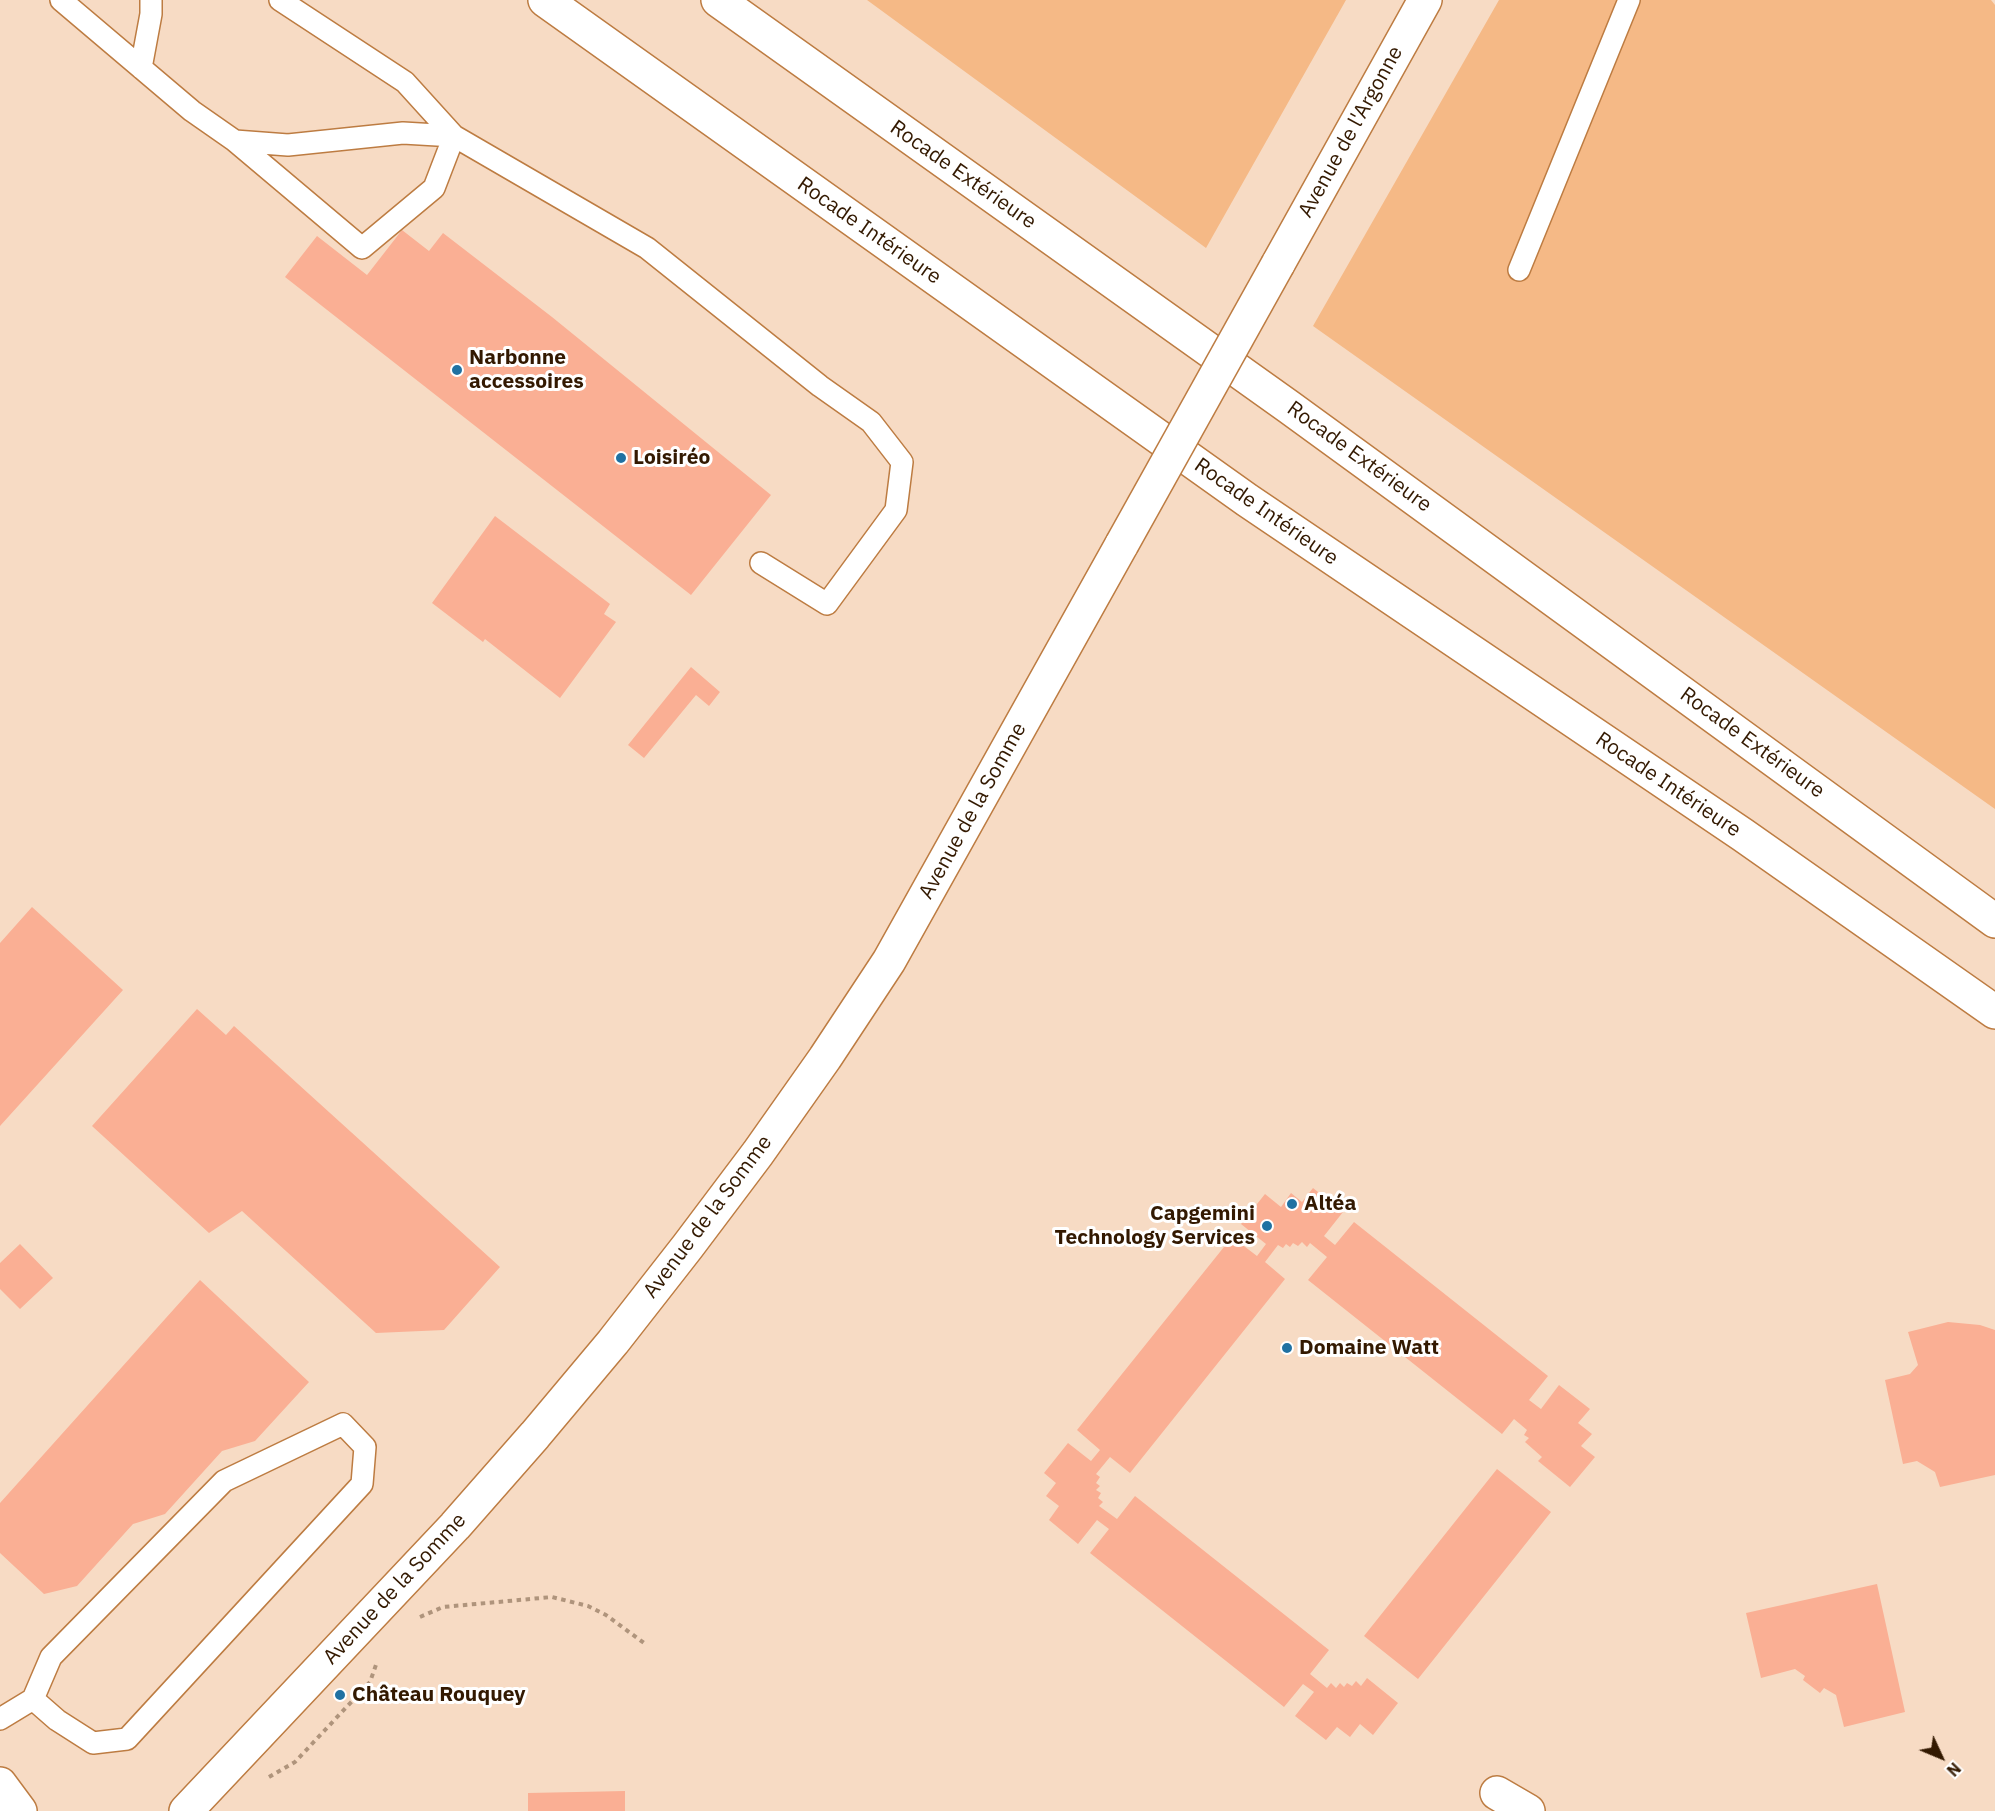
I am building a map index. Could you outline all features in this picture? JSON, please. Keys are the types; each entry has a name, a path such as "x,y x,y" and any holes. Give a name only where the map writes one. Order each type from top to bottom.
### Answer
{"main road":[{"name":"Rocade Intérieure","path":"545,0 1247,500 1743,836 1995,1012"},
{"name":"Rocade Extérieure","path":"718,0 1280,400 1995,921"},
{"name":"Avenue de l'Argonne","path":"1122,544 1425,0"},
{"name":"Avenue de la Somme","path":"186,1811 455,1526 535,1435 634,1316 758,1153 825,1058 889,960 1122,544"},
{"path":"0,1784 20,1811"},
{"path":"1497,1793 1528,1811"}],"lane":[{"path":"61,0 192,111 235,141 362,248 434,188 454,136"},
{"path":"141,68 151,14 151,0"},
{"path":"280,0 405,82 454,136 647,248 820,386 871,423 902,462 896,510 826,604 761,563"},
{"path":"1520,270 1629,0"},
{"path":"235,141 288,145 403,133 454,136"},
{"path":"0,1719 33,1699 51,1657 224,1481 343,1424 365,1447 362,1484 127,1739 93,1743 57,1720 33,1699"}],"path":[{"path":"415,1620 442,1607 552,1598 597,1610 644,1643"}],"shaded area":[{"path":"867,0 1346,0 1206,248"},
{"path":"1499,0 1991,0 1995,5 1995,809 1313,326"}],"building":[{"path":"402,230 429,251 443,233 552,317 771,495 691,595 285,277 317,236 367,275"},
{"path":"495,516 610,604 604,614 616,622 560,698 485,639 483,642 432,603"},
{"path":"691,667 720,692 709,706 696,695 644,758 628,745"},
{"path":"32,907 123,990 0,1126 0,943"},
{"path":"197,1009 226,1035 234,1026 500,1267 444,1330 376,1333 242,1211 209,1233 92,1126"},
{"path":"1313,1188 1343,1212 1324,1236 1335,1245 1354,1222 1548,1376 1529,1400 1541,1409 1559,1385 1590,1409 1578,1423 1592,1434 1581,1446 1595,1457 1570,1487 1538,1461 1542,1457 1525,1442 1529,1438 1524,1435 1527,1430 1514,1419 1502,1434 1308,1280 1327,1257 1310,1243 1307,1247 1302,1242 1298,1246 1293,1243 1290,1247 1286,1244 1283,1248 1278,1245 1265,1262 1285,1279 1130,1473 1110,1457 1096,1474 1100,1477 1096,1483 1100,1486 1096,1490 1101,1493 1098,1498 1103,1502 1099,1506 1117,1519 1135,1496 1329,1650 1310,1674 1327,1688 1331,1683 1336,1688 1340,1683 1344,1687 1347,1683 1352,1686 1356,1681 1361,1686 1367,1678 1398,1703 1373,1735 1360,1724 1350,1737 1337,1727 1326,1740 1295,1716 1314,1692 1303,1684 1284,1707 1090,1553 1109,1529 1097,1520 1078,1544 1049,1520 1059,1506 1046,1496 1056,1483 1044,1473 1068,1443 1091,1461 1100,1450 1077,1430 1232,1237 1257,1256 1266,1244 1241,1224 1265,1194 1281,1207 1291,1193 1302,1202"},
{"path":"20,1244 53,1278 20,1309 0,1289 0,1263"},
{"path":"200,1280 309,1382 255,1441 222,1451 165,1514 133,1524 77,1586 44,1594 0,1553 0,1503"},
{"path":"1948,1322 1980,1325 1995,1330 1995,1475 1940,1487 1935,1472 1917,1461 1903,1464 1885,1380 1910,1374 1918,1365 1908,1332"},
{"path":"1497,1469 1551,1512 1418,1679 1364,1636"},
{"path":"1877,1584 1905,1712 1844,1727 1836,1695 1824,1688 1820,1693 1803,1680 1805,1676 1795,1669 1761,1678 1746,1613"},
{"path":"625,1791 625,1811 528,1811 528,1793"}],"place":[{"name":"Narbonne accessoires","path":"457,370"},
{"name":"Loisiréo","path":"621,458"},
{"name":"Altéa","path":"1292,1204"},
{"name":"Capgemini Technology Services","path":"1267,1226"},
{"name":"Domaine Watt","path":"1287,1348"},
{"name":"Château Rouquey","path":"340,1695"}]}
